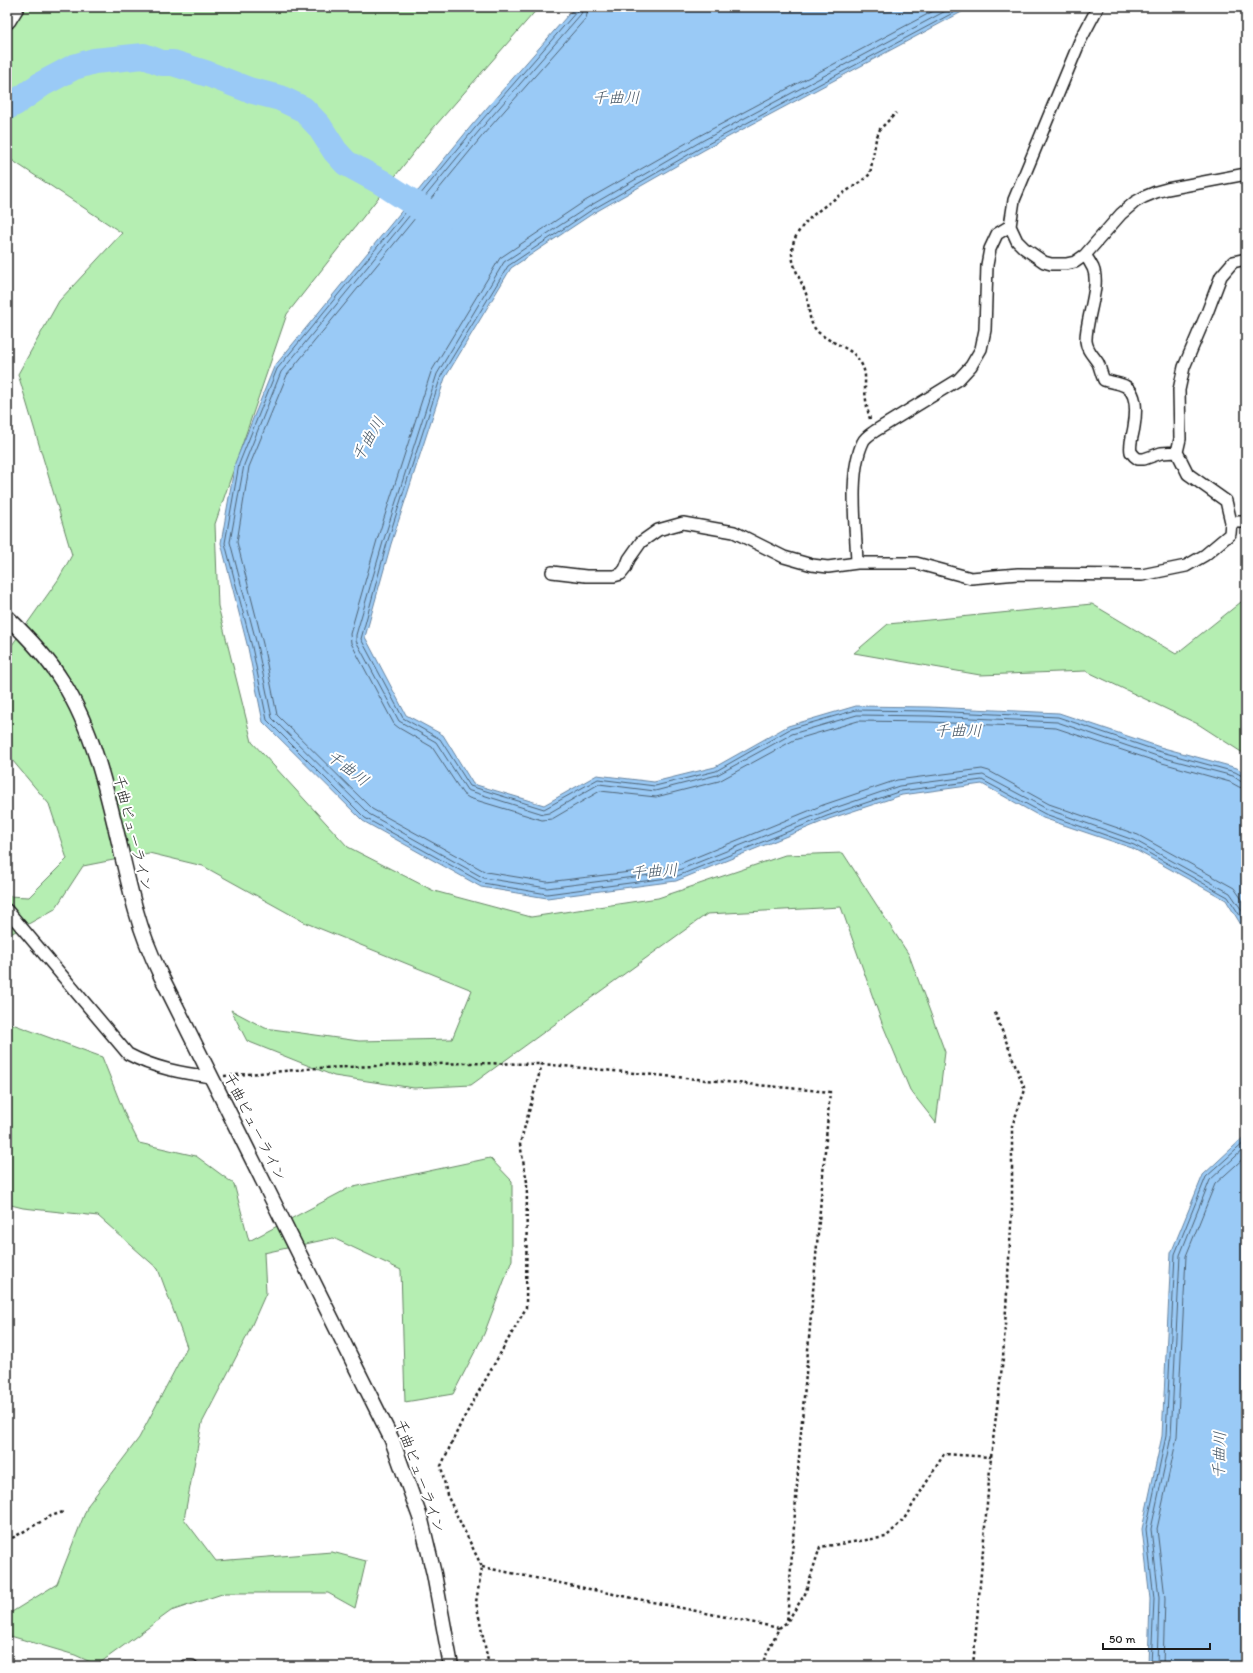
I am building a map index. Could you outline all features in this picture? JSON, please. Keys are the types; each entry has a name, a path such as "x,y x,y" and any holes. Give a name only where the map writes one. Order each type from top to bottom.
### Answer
{"main road":[{"path":"7,20 15,7"}],"street":[{"path":"1098,7 1080,41 1014,200 1010,226 1017,242 1024,248 1051,264 1066,264 1075,262 1085,255 1121,214 1135,202 1144,197 1167,189 1246,174"},
{"path":"857,562 854,481 864,440 874,431 958,380 971,366 981,349 985,330 987,265 990,249 997,234 1010,226"},
{"path":"1085,255 1094,270 1095,284 1086,341 1089,352 1098,363 1104,380 1125,386 1130,391 1133,398 1135,404 1134,427 1130,446 1131,452 1138,459 1144,459 1162,453 1177,452"},
{"path":"552,572 586,576 614,576 621,574 629,559 642,542 658,530 683,523 734,532 784,557 812,565 828,567 857,562 916,563 971,578 1018,574 1142,575 1186,566 1205,555 1230,534 1231,522 1226,501 1188,474 1177,452 1180,439 1179,390 1184,367 1221,276 1233,262 1246,260"},
{"path":"1231,522 1246,522"},
{"name":"千曲ビューライン","path":"7,617 32,642 62,680 83,720 101,773 136,912 148,948 392,1440 421,1520 434,1574 451,1666"},
{"path":"7,910 128,1054 146,1063 182,1074 211,1077"},
{"path":"186,1666 192,1666"}],"path":[{"path":"874,431 869,416 865,387 865,372 862,364 856,355 846,348 823,337 812,323 808,315 806,295 795,268 792,254 798,231 834,199 870,174 876,139 880,129 896,113"},
{"path":"973,1666 1003,1351 1012,1210 1012,1126 1025,1090 994,1010"},
{"path":"211,1077 318,1068 466,1063 542,1064 830,1092 800,1444 787,1622"},
{"path":"489,1666 476,1602 482,1567 448,1495 441,1466 462,1423 526,1308 527,1182 520,1144 542,1064"},
{"path":"761,1666 780,1628 787,1622 805,1594 820,1547 886,1537 904,1519 944,1454 992,1458"},
{"path":"7,1541 51,1516 63,1512"},
{"path":"482,1567 780,1628"}],"green space":[{"path":"7,7 539,7 429,133 287,314 215,524 218,606 252,742 348,847 434,891 531,917 658,898 785,855 843,853 909,955 945,1052 936,1123 910,1090 882,1023 841,907 707,914 471,1085 414,1088 334,1076 247,1041 231,1010 265,1028 359,1041 452,1039 472,990 306,923 203,866 149,853 83,866 55,909 7,936 7,896 29,897 67,859 49,804 7,754 7,652 58,580 72,555 18,374 59,301 122,233 7,157"},
{"path":"1246,598 1246,755 1198,724 1086,671 980,675 854,653 888,624 1092,604 1176,654"},
{"path":"7,1022 102,1057 126,1117 139,1143 196,1156 234,1184 249,1241 349,1188 490,1158 512,1181 512,1260 484,1334 453,1394 405,1402 401,1270 333,1238 264,1253 266,1293 246,1338 202,1423 184,1519 216,1561 332,1552 366,1561 355,1608 328,1593 225,1593 171,1611 97,1665 75,1655 7,1635 7,1615 57,1584 88,1505 139,1438 187,1347 158,1269 98,1216 23,1208 7,1204"}],"water":[{"name":"千曲川","path":"575,7 971,7 704,150 592,214 511,268 445,378 391,544 365,637 406,715 443,735 473,784 544,805 597,775 654,782 715,767 788,726 856,706 929,707 1059,713 1160,747 1237,768 1246,775 1246,933 1226,900 1132,848 1043,818 982,784 902,795 829,819 676,881 547,898 481,887 363,821 263,722 248,648 221,543 235,463 274,367 472,125"},
{"name":"千曲川","path":"1246,1135 1245,1666 1148,1666 1150,1599 1142,1529 1162,1436 1171,1253 1203,1175"}],"waterway":[{"path":"7,107 42,84 74,67 94,61 144,56 162,63 173,63 208,74 249,90 280,98 303,109 319,126 335,151 346,163 381,182 435,217 438,222"}]}
